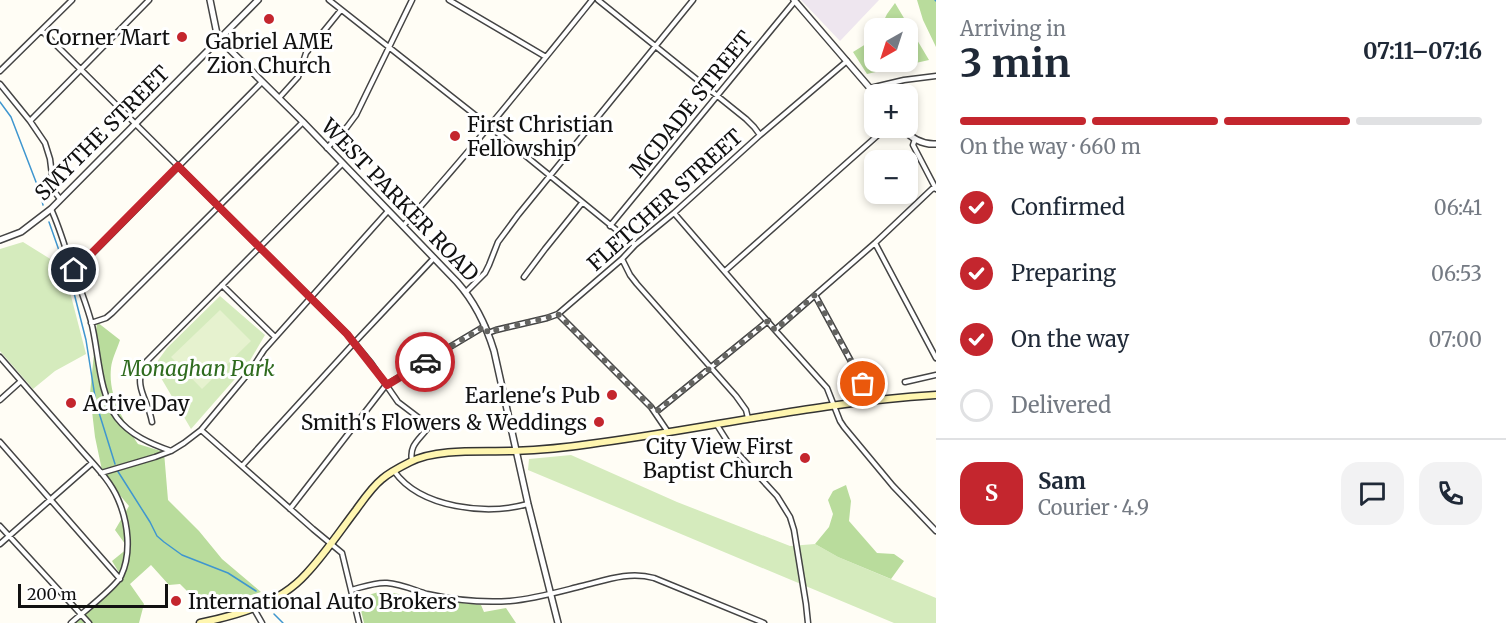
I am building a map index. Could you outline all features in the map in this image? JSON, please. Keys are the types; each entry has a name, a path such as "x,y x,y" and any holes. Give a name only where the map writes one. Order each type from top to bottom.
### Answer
{"main road":[{"path":"200,623 254,608 276,597 296,583 330,544 369,492 385,476 412,461 440,454 517,451 590,444 834,405 936,395"}],"street":[{"path":"0,71 72,0"},
{"path":"30,121 149,0"},
{"path":"210,0 215,27 220,39"},
{"name":"SMYTHE STREET","path":"0,240 21,232 51,209 258,0"},
{"path":"329,0 489,126 635,246"},
{"path":"327,148 356,115 412,0"},
{"path":"449,0 546,57"},
{"path":"403,226 428,200 592,0"},
{"path":"598,0 746,119 760,135"},
{"path":"466,292 485,273 502,236 693,0"},
{"path":"794,1 867,84"},
{"name":"MCDADE STREET","path":"610,226 794,1"},
{"path":"279,98 302,71 306,53 341,10"},
{"path":"42,31 354,342 398,402 425,422 428,426 426,431 410,452 412,461"},
{"name":"WEST PARKER ROAD","path":"220,39 434,258 466,292 477,309 494,351 528,504 558,623"},
{"name":"FLETCHER STREET","path":"488,333 558,314 847,61"},
{"path":"887,84 936,76"},
{"path":"74,270 263,81"},
{"path":"0,84 41,135 48,150 54,191 60,199"},
{"path":"91,322 106,318 112,313 303,122"},
{"path":"725,272 875,138"},
{"path":"775,330 875,243 932,189 936,189 913,145 915,139 922,143 936,144"},
{"path":"152,422 140,387 139,376 143,365 342,164"},
{"path":"524,277 582,203"},
{"path":"51,209 91,322 105,391 114,413 122,424 138,437 171,451"},
{"path":"101,473 171,451 201,430 275,337 388,211"},
{"path":"674,213 828,388 844,427 893,486 936,531"},
{"path":"875,243 936,358"},
{"path":"242,466 354,342 434,258"},
{"path":"622,259 637,284 736,396 746,410 748,418"},
{"path":"222,285 275,337"},
{"path":"815,295 872,400"},
{"path":"558,314 656,412 668,432"},
{"path":"656,412 768,321"},
{"path":"290,509 387,385 485,326"},
{"path":"0,357 101,473 117,496 125,523 128,546 120,579 71,623"},
{"path":"905,382 936,375"},
{"path":"0,400 21,381"},
{"path":"716,424 729,444 777,496 790,517 808,623"},
{"path":"201,430 342,553 359,623"},
{"path":"0,442 120,579"},
{"path":"0,544 92,463"},
{"path":"394,471 400,480 410,487 429,497 452,504 495,510 528,504"},
{"path":"0,526 89,623"},
{"path":"351,590 386,583 438,596 476,601 498,601 524,599 616,577 645,576 764,623"},
{"path":"254,608 262,623"}],"shaded area":[{"path":"801,0 879,0 840,41"}],"green space":[{"path":"917,0 936,0 936,47 923,20"},
{"path":"895,3 904,18 885,18"},
{"path":"918,42 929,60 918,62"},
{"path":"864,45 864,69 853,52"},
{"path":"23,242 60,265 70,292 86,354 55,371 33,389 0,351 0,249"},
{"name":"Monaghan Park","path":"220,296 265,335 248,364 191,429 154,366 167,348"},
{"path":"220,310 251,341 202,389 171,357"},
{"path":"97,322 120,340 111,368 115,398 138,444 164,452 168,500 199,531 222,559 261,592 205,609 180,584 169,585 151,565 130,584 144,604 139,623 73,623 123,579 112,561 128,548 115,530 129,506 103,475 95,437 90,394"},
{"path":"571,455 677,502 790,546 815,544 838,557 936,598 936,623 894,623 528,470 529,459"},
{"path":"846,485 851,501 849,521 877,553 894,554 904,561 891,579 838,557 815,544 829,527 833,514 828,500 833,491"},
{"path":"382,591 481,605 484,612 506,608 516,623 364,623 358,598"}],"waterway":[{"path":"0,102 11,117 36,182"},
{"path":"41,196 43,205"},
{"path":"49,222 74,293 86,340 96,403 115,464"},
{"path":"117,470 157,536 182,555 228,573 256,591"},
{"path":"274,614 283,623"}],"way so far":[{"path":"425,362 485,326 488,333 558,314 656,412 768,321 775,330 815,295 863,384"}],"place":[{"name":"Gabriel AME Zion Church","path":"269,19"},
{"name":"Corner Mart","path":"182,37"},
{"name":"First Christian Fellowship","path":"455,136"},
{"name":"Earlene's Pub","path":"612,395"},
{"name":"Active Day","path":"71,403"},
{"name":"Smith's Flowers & Weddings","path":"599,422"},
{"name":"City View First Baptist Church","path":"805,458"},
{"name":"International Auto Brokers","path":"176,601"}],"route":[{"path":"74,270 178,166 347,334 387,385 425,362"}]}
